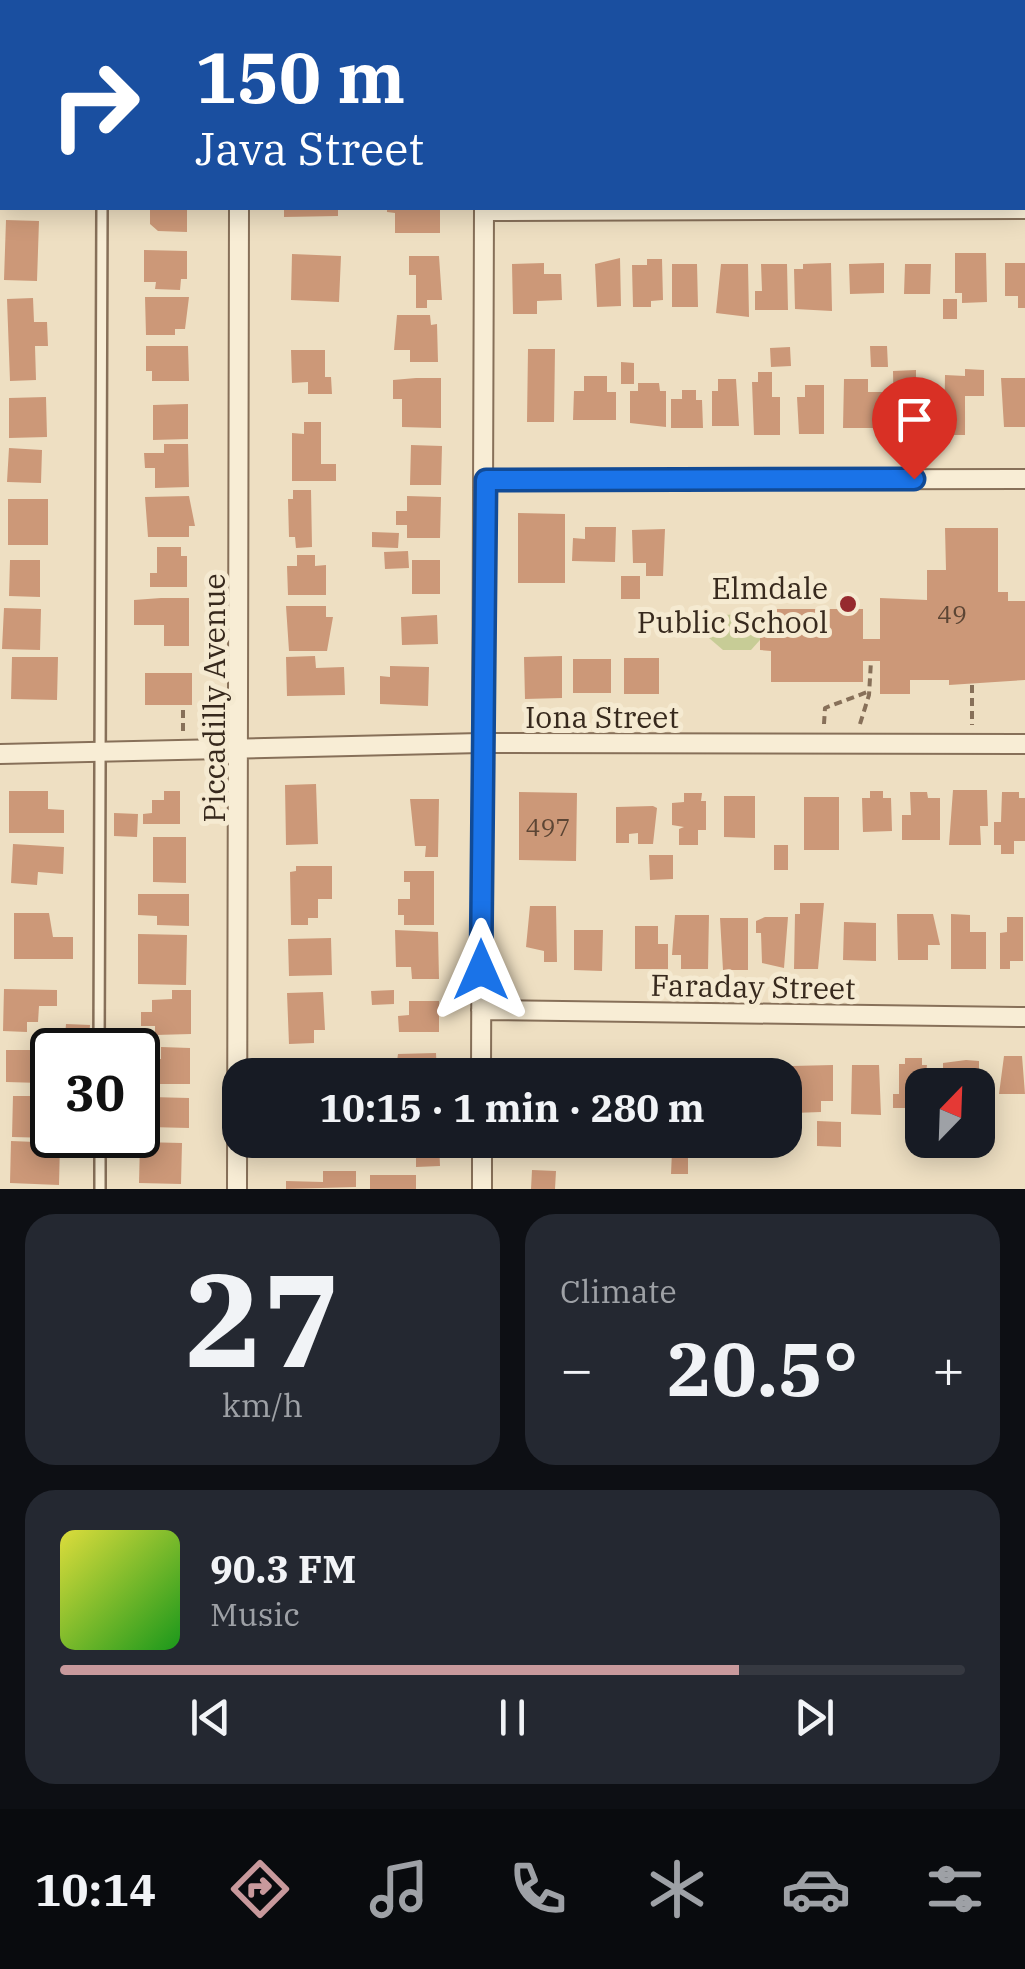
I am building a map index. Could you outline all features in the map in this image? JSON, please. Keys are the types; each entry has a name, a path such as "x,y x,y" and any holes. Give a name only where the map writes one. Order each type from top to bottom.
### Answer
{"street":[{"name":"Piccadilly Avenue","path":"236,1189 241,748 239,210"},
{"path":"481,1058 484,210"},
{"path":"486,480 1025,479"},
{"name":"Iona Street","path":"0,754 482,743 1025,744"},
{"name":"Faraday Street","path":"481,1010 1025,1017"},
{"path":"482,1158 482,1189"}],"lane":[{"path":"100,1028 102,210"},
{"path":"100,1158 100,1189"}],"path":[{"path":"865,706 871,661"},
{"path":"972,685 972,744"},
{"path":"824,729 825,708 870,690"},
{"path":"182,736 183,706"}],"green space":[{"path":"748,614 769,630 751,650 723,650 702,632 721,615"}],"building":[{"path":"150,210 187,210 187,232 158,231 150,224"},
{"path":"284,210 338,210 338,216 284,217"},
{"path":"440,210 440,233 395,233 395,213 387,212"},
{"path":"6,220 39,221 37,281 4,280"},
{"path":"144,250 187,251 187,279 181,279 180,290 155,289 156,282 144,282"},
{"path":"955,253 986,253 987,302 962,303 962,293 955,293"},
{"path":"292,254 341,256 339,302 291,300"},
{"path":"409,256 439,256 442,300 427,300 427,308 416,308 416,275 409,275"},
{"path":"620,258 621,306 597,307 595,264"},
{"path":"647,259 662,259 663,300 651,301 651,307 633,307 632,265 647,265"},
{"path":"544,263 544,274 561,274 562,300 537,301 537,314 513,314 512,264"},
{"path":"831,263 832,311 795,309 794,269 803,269 803,264"},
{"path":"884,263 884,293 850,294 849,264"},
{"path":"1005,263 1025,263 1025,308 1018,308 1018,296 1005,296"},
{"path":"672,264 697,264 698,307 672,307"},
{"path":"721,264 748,264 749,317 716,313"},
{"path":"761,264 787,264 788,310 755,310 755,291 762,291"},
{"path":"905,264 931,264 930,294 904,294"},
{"path":"145,297 189,297 185,329 175,329 175,335 146,335"},
{"path":"33,298 34,322 47,322 48,346 35,346 36,380 10,381 7,299"},
{"path":"943,299 957,299 957,319 943,319"},
{"path":"397,315 430,315 431,325 437,324 438,362 410,362 410,350 394,350"},
{"path":"146,346 188,346 189,381 152,381 152,371 146,371"},
{"path":"870,346 887,346 888,367 871,367"},
{"path":"790,347 791,366 771,367 770,348"},
{"path":"528,349 555,349 554,422 527,422"},
{"path":"291,350 325,350 325,377 331,377 332,394 308,394 308,382 292,383"},
{"path":"621,362 634,363 634,384 621,384"},
{"path":"965,369 984,370 984,396 965,396 965,435 944,435 945,375 965,376"},
{"path":"916,370 916,405 929,405 929,429 902,429 902,423 894,424 893,371"},
{"path":"758,372 772,372 772,397 780,397 780,435 754,435 752,382 758,382"},
{"path":"584,376 607,376 607,392 616,392 616,420 573,420 574,391 584,391"},
{"path":"441,378 441,428 402,427 402,399 393,399 393,380"},
{"path":"1001,378 1025,378 1025,427 1004,427"},
{"path":"718,379 736,379 739,426 712,426 712,391 718,391"},
{"path":"844,379 868,379 868,392 884,392 884,428 843,428"},
{"path":"638,383 659,383 660,391 666,391 666,427 630,423 630,391 638,391"},
{"path":"805,385 824,385 824,434 799,434 797,397 805,397"},
{"path":"682,390 696,390 696,400 702,400 703,428 671,428 671,399 682,399"},
{"path":"46,397 47,437 9,438 9,398"},
{"path":"188,404 188,439 153,440 153,405"},
{"path":"304,422 321,422 321,464 336,464 336,481 292,481 292,433 304,434"},
{"path":"164,444 188,444 189,487 155,488 155,468 145,468 144,453 164,453"},
{"path":"411,445 442,446 441,485 410,485"},
{"path":"9,448 42,450 41,483 7,482"},
{"path":"293,490 311,490 312,547 296,548 295,537 289,537 288,499 293,499"},
{"path":"189,496 195,526 189,526 189,537 148,537 145,497"},
{"path":"407,496 441,497 440,538 407,538 407,525 396,525 396,511 407,511"},
{"path":"8,499 48,499 48,545 8,545"},
{"path":"518,513 565,514 565,583 518,583"},
{"path":"585,527 616,527 615,562 572,561 573,538 585,539"},
{"path":"945,528 998,528 998,592 1008,592 1008,601 1025,601 1025,680 949,685 949,680 910,680 910,694 880,694 880,661 863,661 863,682 771,682 771,651 760,650 760,617 775,617 775,609 863,609 863,639 880,639 880,598 927,600 927,570 946,570"},
{"path":"665,529 663,576 646,576 646,563 633,563 632,530"},
{"path":"372,532 399,533 398,548 372,547"},
{"path":"157,547 181,547 181,556 187,556 187,587 150,587 150,573 157,573"},
{"path":"408,551 409,568 385,569 384,552"},
{"path":"297,555 315,555 315,566 326,565 326,595 288,595 287,566 297,566"},
{"path":"10,560 40,560 40,597 9,596"},
{"path":"412,560 440,560 440,594 412,594"},
{"path":"621,576 640,576 640,599 621,599"},
{"path":"189,598 189,646 164,646 164,625 134,625 134,600"},
{"path":"286,606 326,606 326,617 333,617 327,651 289,651"},
{"path":"4,608 41,609 40,650 2,649"},
{"path":"437,615 438,644 402,645 401,617"},
{"path":"315,656 316,668 344,667 345,695 287,696 286,657"},
{"path":"562,656 562,698 525,699 524,657"},
{"path":"12,657 58,657 57,700 11,699"},
{"path":"624,658 659,658 659,694 624,694"},
{"path":"573,659 611,659 611,693 573,693"},
{"path":"390,666 429,667 428,706 380,704 380,676 390,677"},
{"path":"145,673 192,673 192,705 145,705"},
{"path":"316,784 318,844 286,845 285,785"},
{"path":"953,790 987,790 988,826 980,826 981,845 949,845"},
{"path":"9,791 48,791 48,809 64,810 64,833 9,833"},
{"path":"164,791 180,791 180,824 143,824 143,814 152,813 152,800 164,800"},
{"path":"870,791 883,791 883,798 891,798 892,831 863,832 862,798 870,798"},
{"path":"519,792 577,793 576,861 519,860"},
{"path":"910,792 927,792 928,798 940,798 940,840 902,840 902,815 911,815"},
{"path":"1002,792 1019,792 1019,798 1025,798 1025,841 1014,841 1014,854 1001,854 1001,845 994,845 994,822 1001,822"},
{"path":"684,793 702,793 701,801 706,801 706,830 698,830 698,845 679,845 679,829 684,827 672,825 672,803 684,802"},
{"path":"724,796 755,796 755,838 724,837"},
{"path":"804,797 839,797 839,850 804,850"},
{"path":"410,799 439,799 438,857 425,857 426,846 415,846"},
{"path":"616,807 657,808 653,844 638,844 638,833 629,834 629,843 616,843"},
{"path":"114,813 138,814 137,837 114,836"},
{"path":"153,837 186,837 186,883 153,882"},
{"path":"13,844 64,847 63,874 38,872 37,885 11,883"},
{"path":"774,845 788,845 788,870 774,870"},
{"path":"649,855 673,855 673,879 650,880"},
{"path":"296,866 332,866 332,899 318,899 318,918 308,918 308,925 291,925 290,872 296,871"},
{"path":"404,871 434,871 434,925 404,925 404,915 398,915 398,899 410,899 410,882 404,882"},
{"path":"138,894 189,894 189,926 157,925 157,916 138,915"},
{"path":"800,903 824,903 818,969 794,969 795,914 800,914"},
{"path":"530,906 556,906 557,962 544,962 544,951 526,947"},
{"path":"14,913 49,913 53,937 73,937 73,959 14,959"},
{"path":"897,914 933,914 940,945 928,945 928,960 898,960"},
{"path":"951,914 970,915 970,932 986,932 986,969 951,969"},
{"path":"675,915 709,915 708,969 681,969 681,955 672,955"},
{"path":"788,917 784,968 762,963 761,933 756,933 756,921"},
{"path":"1007,917 1023,917 1023,961 1010,961 1010,969 1000,969 1000,933 1007,932"},
{"path":"720,918 748,918 748,970 723,970"},
{"path":"844,922 876,923 876,961 843,960"},
{"path":"635,926 658,926 658,944 668,944 668,969 635,969"},
{"path":"395,930 438,932 439,979 412,979 411,967 396,967"},
{"path":"574,930 603,930 602,971 574,970"},
{"path":"138,934 187,935 186,985 138,984"},
{"path":"331,938 332,975 289,976 288,939"},
{"path":"4,989 57,990 57,1006 39,1006 38,1022 27,1022 27,1032 3,1031"},
{"path":"172,990 191,990 191,1034 160,1035 160,1028 141,1026 141,1012 152,1012 152,1000 172,999"},
{"path":"394,990 394,1004 372,1005 371,991"},
{"path":"323,992 325,1030 314,1030 314,1043 289,1044 287,993"},
{"path":"409,1001 439,1001 439,1032 399,1032 398,1016 409,1015"},
{"path":"66,1024 90,1025 90,1028 66,1028"},
{"path":"161,1047 190,1048 190,1084 160,1084"},
{"path":"6,1050 30,1050 30,1083 6,1082"},
{"path":"436,1053 436,1058 397,1058 398,1054"},
{"path":"1004,1056 1022,1056 1025,1094 999,1094"},
{"path":"905,1058 922,1058 922,1065 927,1065 905,1068 905,1108 893,1108 893,1094 899,1094 899,1064 905,1064"},
{"path":"979,1061 979,1068 943,1068 943,1063"},
{"path":"833,1065 833,1101 821,1101 821,1112 802,1113 802,1066"},
{"path":"852,1065 879,1065 881,1115 851,1114"},
{"path":"13,1096 30,1096 30,1137 12,1137"},
{"path":"160,1097 189,1098 189,1128 160,1127"},
{"path":"817,1121 841,1122 841,1147 817,1146"},
{"path":"11,1141 30,1142 30,1158 60,1158 59,1185 10,1183"},
{"path":"160,1142 182,1143 181,1184 139,1183 140,1158 160,1158"},
{"path":"416,1158 440,1158 440,1166 416,1167"},
{"path":"672,1158 688,1158 688,1174 671,1174"},
{"path":"532,1170 556,1171 555,1189 531,1189"},
{"path":"323,1171 356,1171 356,1187 286,1189 286,1181 323,1182"},
{"path":"370,1175 416,1175 416,1189 370,1189"}],"place":[{"name":"Elmdale Public School","path":"848,604"}],"route":[{"path":"481,970 486,480 914,479"}]}
